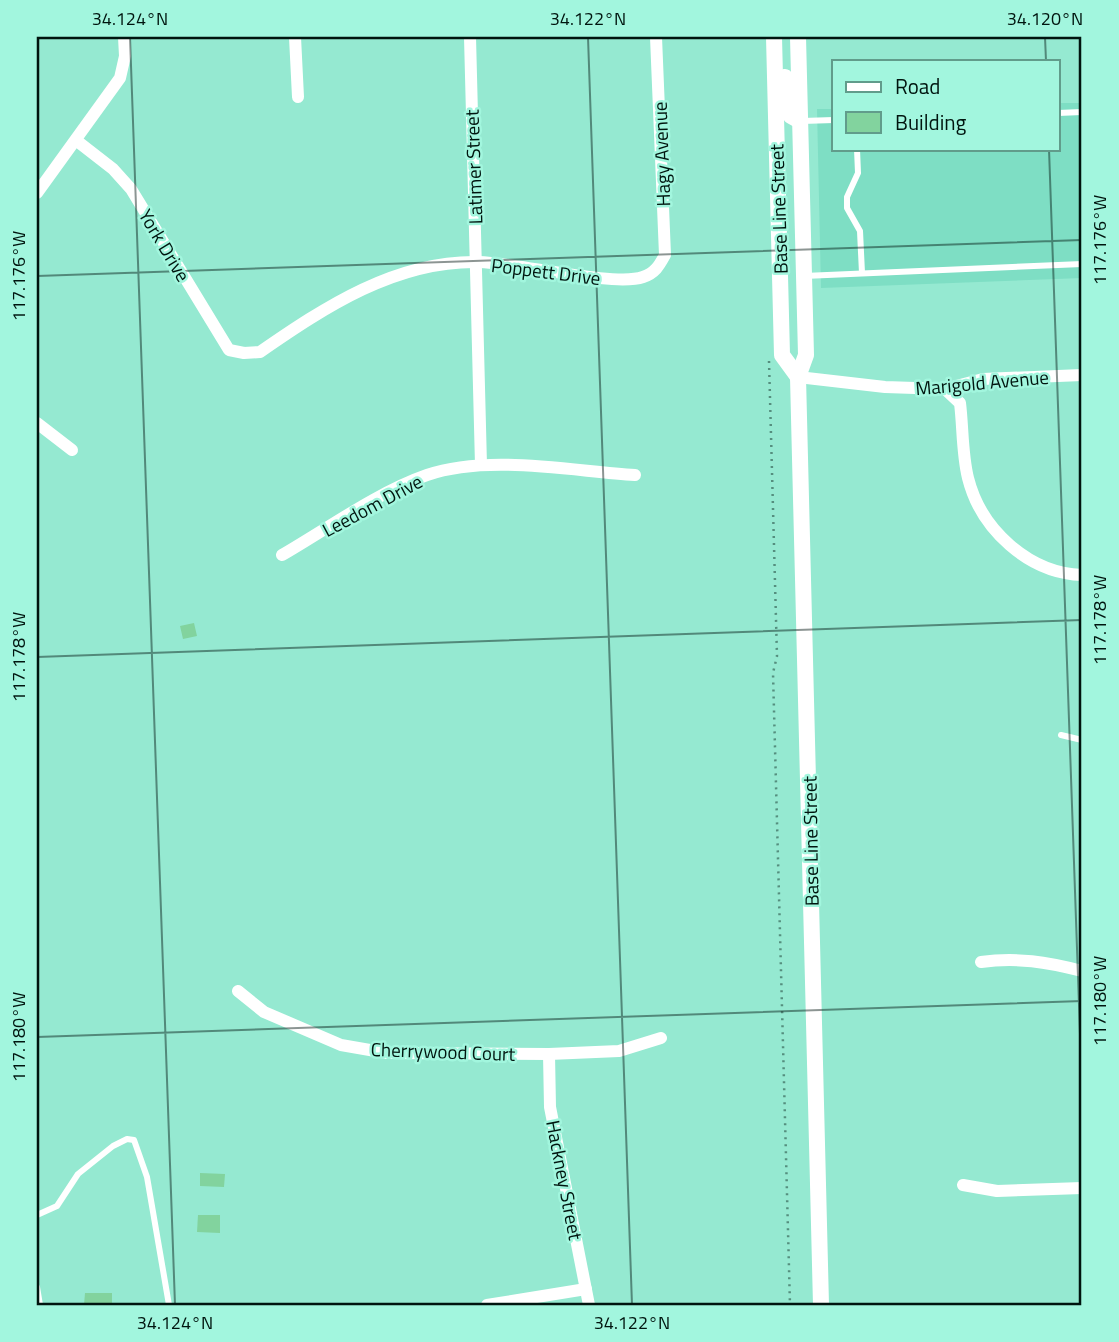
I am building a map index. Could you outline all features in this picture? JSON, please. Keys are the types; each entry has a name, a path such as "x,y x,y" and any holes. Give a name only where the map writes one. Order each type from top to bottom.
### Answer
{"main road":[{"name":"Base Line Street","path":"774,37 782,355 798,377"},
{"path":"779,37 784,49 788,107 791,116 800,121"},
{"name":"Base Line Street","path":"799,37 806,355 798,377 821,1305"}],"street":[{"path":"37,193 120,78 125,55 124,37"},
{"path":"295,37 298,97"},
{"name":"Latimer Street","path":"470,37 481,465"},
{"name":"Hagy Avenue","path":"656,37 665,256 658,269"},
{"name":"York Drive","path":"77,141 113,169 131,189 229,350 244,354"},
{"name":"Poppett Drive","path":"244,354 260,352 358,290 408,273 476,262 526,265 614,279 642,278 658,269"},
{"name":"Marigold Avenue","path":"798,377 885,387 945,389 984,379 1082,374"},
{"path":"945,389 960,403 968,478 982,512 1003,540 1032,562 1065,575 1082,576"},
{"path":"37,422 72,450"},
{"name":"Leedom Drive","path":"282,555 427,475 481,465 635,475"},
{"path":"981,962 1006,958 1040,961 1082,971"},
{"name":"Cherrywood Court","path":"238,991 264,1012 341,1045 387,1053 549,1054 619,1051 661,1038"},
{"name":"Hackney Street","path":"549,1054 550,1107 589,1305"},
{"path":"963,1185 997,1191 1082,1188"},
{"path":"487,1305 586,1289"}],"lane":[{"path":"1060,113 1082,112"},
{"path":"800,121 832,120"},
{"path":"857,150 858,173 846,197 847,208 860,231 862,273"},
{"path":"804,276 1082,264"},
{"path":"1061,735 1082,740"},
{"path":"37,1215 57,1206 78,1174 113,1146 127,1139 134,1140 147,1177 169,1305"},
{"path":"37,1287 40,1305"}],"path":[{"path":"768,354 790,1305"}],"shaded area":[{"path":"1060,103 1082,103 1082,278 821,288 817,109 832,109 832,150 1060,150"}],"building":[{"path":"194,623 197,636 183,639 180,626"},
{"path":"200,1173 225,1174 224,1187 200,1186"},
{"path":"198,1215 220,1215 220,1233 197,1232"},
{"path":"85,1293 112,1293 112,1305 84,1305"}]}
